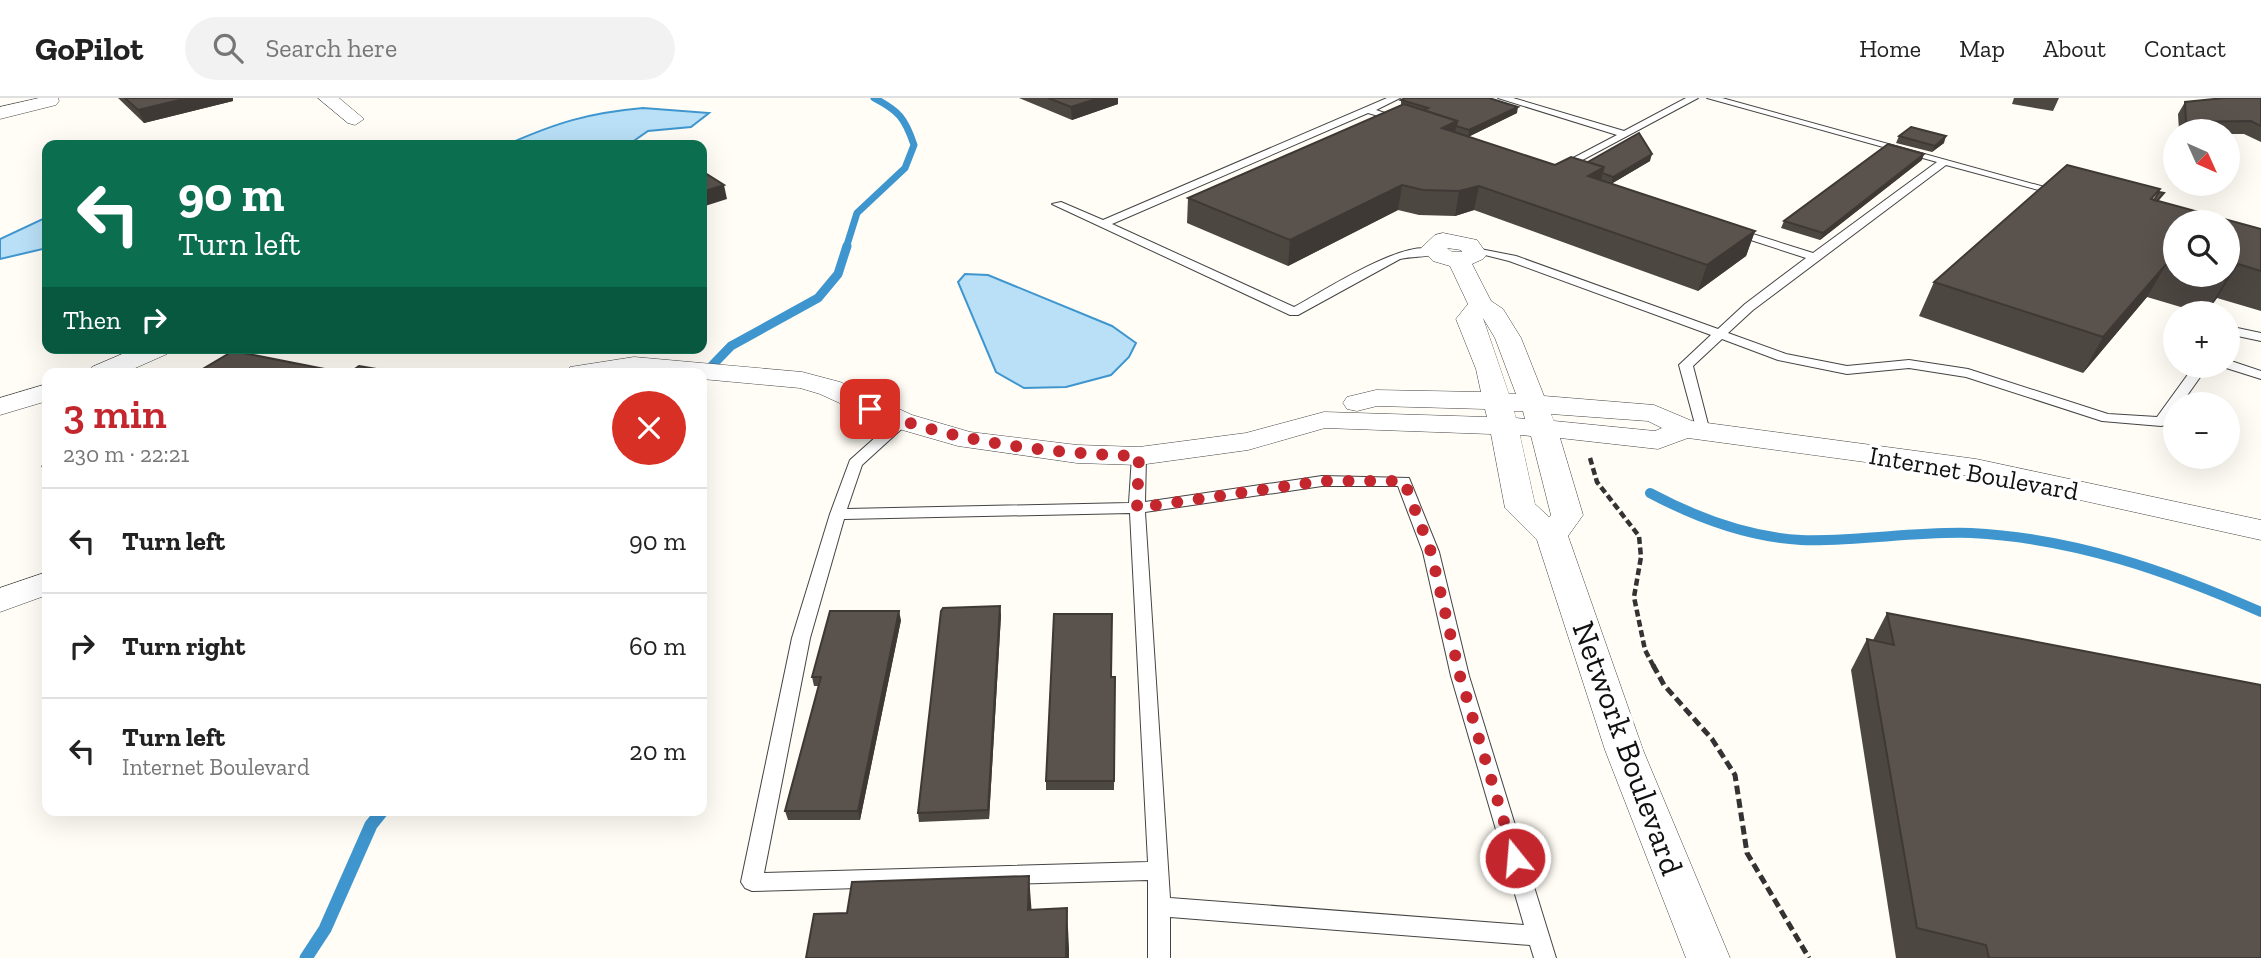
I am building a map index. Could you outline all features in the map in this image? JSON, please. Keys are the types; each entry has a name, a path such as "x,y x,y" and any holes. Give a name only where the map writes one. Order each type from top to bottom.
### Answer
{"street":[{"path":"0,113 39,105 50,101 49,98"},
{"path":"327,98 355,119"},
{"path":"1433,252 1433,245 1450,240 1469,244 1467,255 1481,305 1494,314 1508,338 1538,416 1567,515 1552,536 1520,508 1489,369 1469,319 1481,305"},
{"path":"112,368 144,354"},
{"name":"Internet Boulevard","path":"613,368 634,365 671,368"},
{"name":"Internet Boulevard","path":"707,371 768,376 830,388 902,421 968,440 1077,454 1139,456 1248,441 1324,420 1500,414 1538,416 1654,413 1694,431 1976,468 2261,530"},
{"path":"0,407 42,394"},
{"name":"Internet Boulevard","path":"1538,416 1573,431 1658,440 1694,431"},
{"name":"Network Boulevard","path":"1552,536 1624,750 1708,958"},
{"path":"0,601 42,585"}],"lane":[{"path":"1103,224 1395,98"},
{"path":"1503,98 1625,134"},
{"path":"1555,172 1693,98"},
{"path":"1712,98 2072,197"},
{"path":"1367,110 1406,123"},
{"path":"1694,431 1686,365 1749,307 1944,162"},
{"path":"1543,168 1567,176"},
{"path":"1057,204 1294,312 1395,257 1413,252 1433,252"},
{"path":"1723,227 1815,257"},
{"path":"1467,255 1512,258 1719,336 1783,357 1847,370 1909,364 1968,373 2107,418 2161,422 2192,378"},
{"path":"2240,333 2261,337"},
{"path":"2240,367 2261,375"},
{"path":"902,421 855,463 838,514 801,638 752,882 1159,871"},
{"path":"1139,456 1137,508 1159,871 1159,958"},
{"path":"838,514 1137,508 1322,481 1404,481 1431,552 1460,676 1545,958"},
{"path":"1159,907 1539,936"}],"path":[{"path":"1573,431 1577,447 1585,450 1591,460 1597,482 1639,536 1641,557 1634,597 1645,650 1664,685 1712,739 1735,775 1747,853 1809,958"}],"water":[{"path":"643,108 709,113 691,127 648,131 635,140 518,140 572,120"},
{"path":"42,219 42,249 0,259 0,239"},
{"path":"965,274 988,275 1112,326 1136,343 1129,357 1111,375 1066,387 1024,388 996,372 958,282"}],"building":[{"path":"125,98 188,98 138,110"},
{"path":"1048,98 1099,98 1071,107"},
{"path":"1489,98 1518,107 1469,130 1456,126 1457,121 1423,110 1428,108 1401,100"},
{"path":"2261,98 2261,126 2240,119 2186,119 2185,102"},
{"path":"1404,104 1457,121 1442,128 1555,165 1571,157 1604,167 1588,176 1755,231 1707,265 1479,186 1459,191 1423,190 1402,185 1290,240 1188,198"},
{"path":"1911,127 1946,136 1935,146 1899,136"},
{"path":"1639,133 1652,154 1613,177 1602,173 1604,167 1588,162"},
{"path":"1888,144 1924,154 1823,233 1784,221"},
{"path":"2067,165 2160,189 2151,199 2191,210 2163,210 2163,268 2103,337 1934,282"},
{"path":"707,174 724,185 707,190"},
{"path":"2159,192 2163,193 2157,201 2154,200"},
{"path":"2240,223 2261,229 2261,271 2240,265"},
{"path":"228,354 248,354 320,368 204,368"},
{"path":"1000,606 988,810 918,813 941,611 943,608"},
{"path":"830,611 899,611 858,811 785,811 821,677 812,677"},
{"path":"1887,613 2261,685 2261,958 1989,958 1986,945 1917,928 1867,639 1894,645"},
{"path":"1054,614 1112,614 1111,677 1115,677 1114,781 1046,781"},
{"path":"1029,876 1028,910 1067,908 1066,958 806,958 814,914 847,913 852,882"}],"waterway":[{"path":"846,248 857,213 905,168 914,145 900,116 874,98"},
{"path":"707,371 731,346 818,298 838,274 847,246"},
{"path":"1650,493 1723,525 1781,538 1822,540 1971,533 2009,536 2083,549 2155,570 2261,612"},
{"path":"306,958 325,929 371,825 378,816"}],"route":[{"path":"870,409 968,440 1077,454 1139,456 1137,508 1322,481 1404,481 1431,552 1460,676 1515,858"}]}
